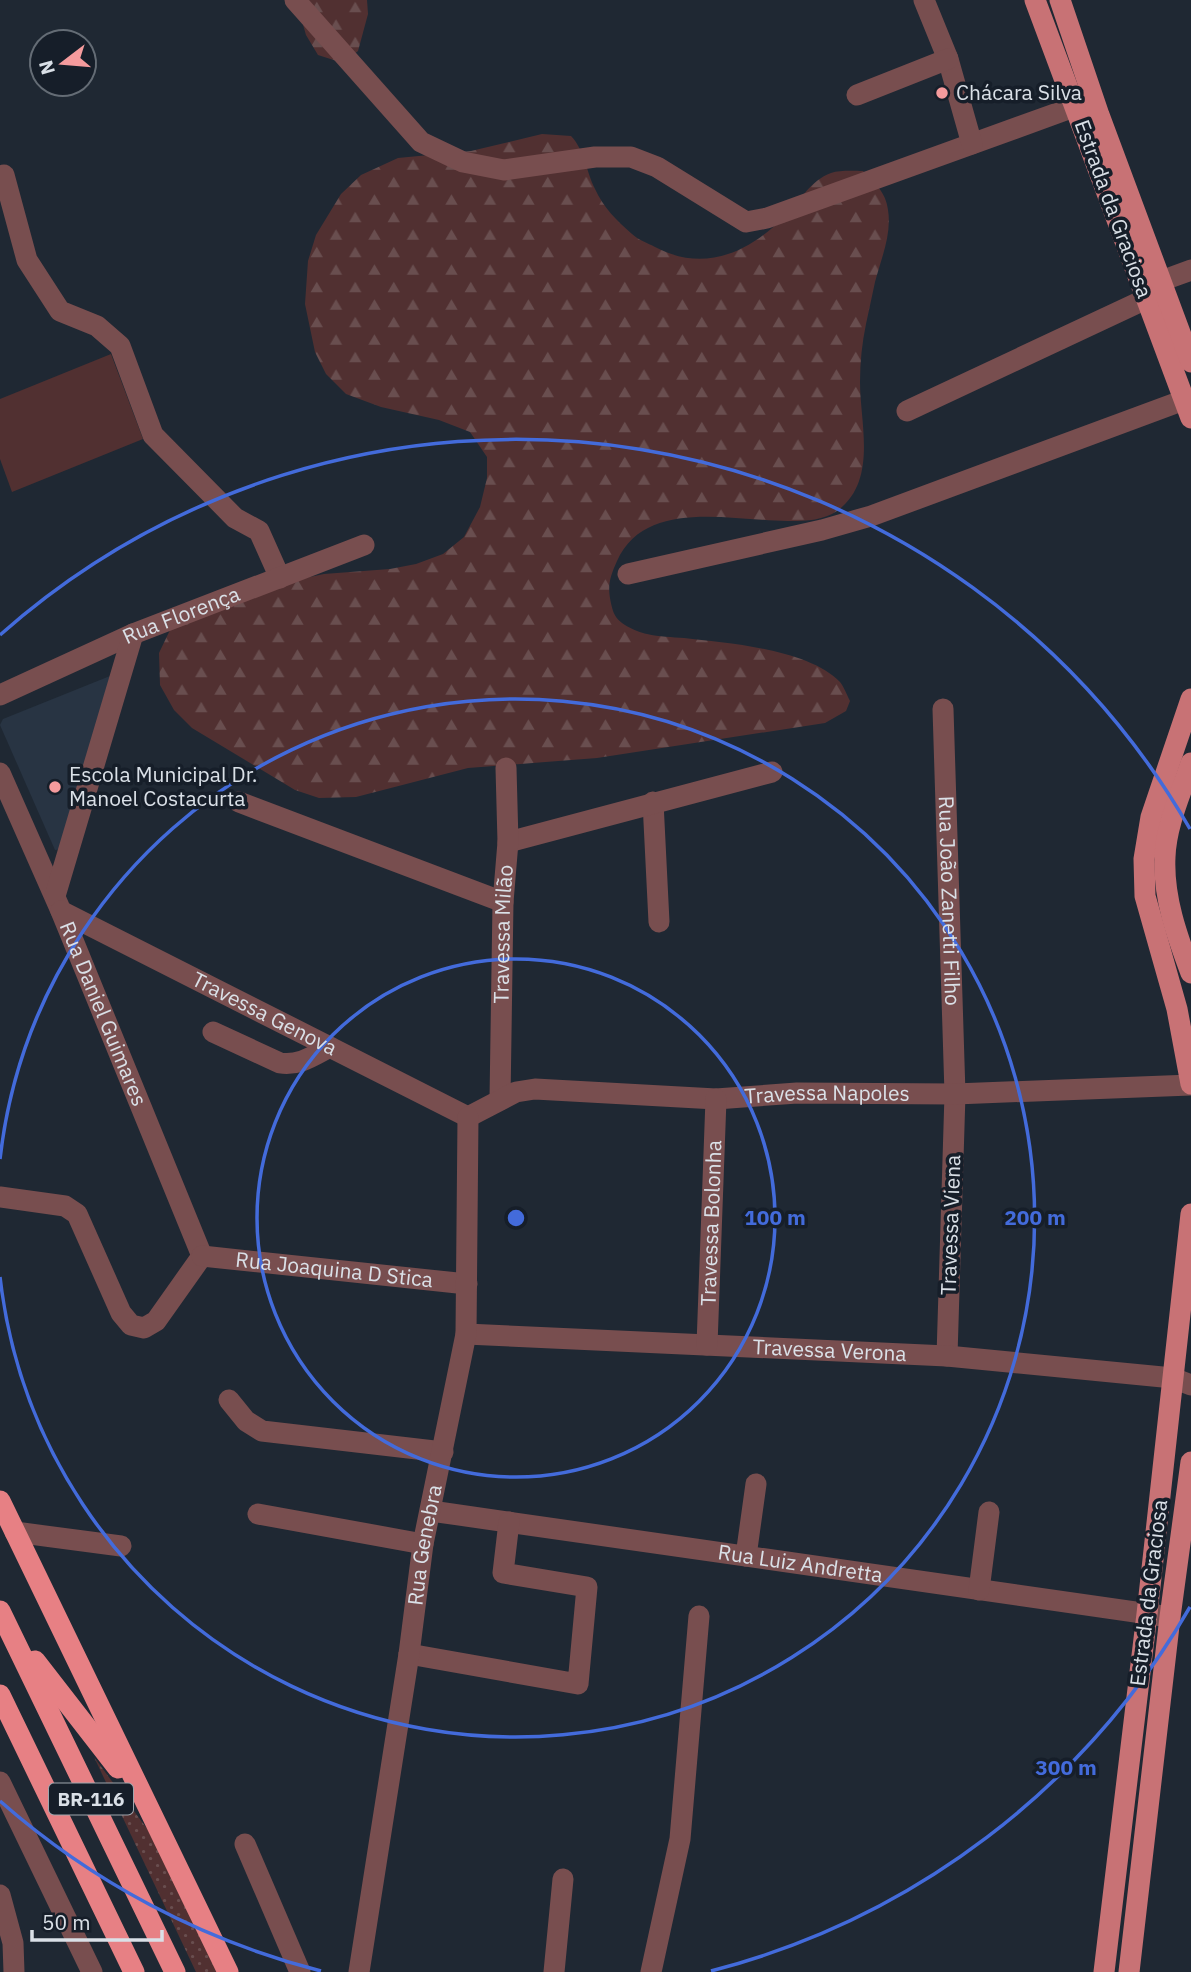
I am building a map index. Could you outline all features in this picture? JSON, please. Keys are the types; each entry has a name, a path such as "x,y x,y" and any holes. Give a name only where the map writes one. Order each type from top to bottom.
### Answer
{"highway":[{"path":"0,1502 228,1972"},
{"path":"4,1619 143,1800"},
{"name":"BR-116","path":"4,1619 175,1972"},
{"name":"BR-116","path":"0,1695 134,1972"}],"main road":[{"name":"Estrada da Graciosa","path":"1035,0 1188,409"},
{"name":"Estrada da Graciosa","path":"1060,0 1098,115 1191,362"},
{"path":"1191,699 1151,817 1144,859 1144,896 1184,1008 1191,1085"},
{"path":"1191,764 1172,819 1165,856 1166,889 1176,933 1191,973"},
{"name":"Estrada da Graciosa","path":"1104,1972 1147,1614 1182,1381 1191,1214"},
{"name":"Estrada da Graciosa","path":"1129,1972 1170,1617 1191,1462"}],"street":[{"path":"295,0 421,142 463,162 504,170 595,157 631,157 657,167 746,222 767,218 1074,107"},
{"path":"924,0 948,59 972,144"},
{"path":"857,95 948,59"},
{"path":"4,175 27,260 60,312 97,326 120,346 153,435 235,518 259,531 280,578"},
{"path":"1161,281 1191,270"},
{"path":"907,411 1146,299"},
{"path":"628,574 822,530 871,516 1188,409"},
{"name":"Rua Florença","path":"0,695 132,634 364,545"},
{"path":"58,903 132,634"},
{"name":"Rua João Zanetti Filho","path":"943,709 955,1094"},
{"name":"Travessa Milão","path":"500,1100 503,902 508,842 506,768"},
{"path":"508,842 772,772"},
{"name":"Rua Daniel Guimares","path":"0,773 58,903 202,1256"},
{"path":"239,802 503,902"},
{"path":"653,802 659,922"},
{"name":"Travessa Genova","path":"58,903 468,1117"},
{"path":"214,1032 288,1065 297,1064 330,1047"},
{"name":"Travessa Napoles","path":"468,1117 516,1092 536,1089 716,1099 797,1093 955,1094 1191,1085"},
{"name":"Travessa Viena","path":"947,1356 955,1094"},
{"name":"Travessa Bolonha","path":"707,1346 716,1099"},
{"name":"Rua Genebra","path":"359,1972 409,1654 423,1544 466,1334 468,1117"},
{"path":"0,1197 65,1206 76,1214 121,1313 131,1325 144,1328 156,1321 202,1256"},
{"name":"Rua Joaquina D Stica","path":"202,1256 467,1284"},
{"name":"Travessa Verona","path":"466,1334 947,1356 1182,1381"},
{"path":"229,1400 246,1421 262,1431 443,1452"},
{"path":"746,1556 756,1484"},
{"name":"Rua Luiz Andretta","path":"431,1511 1170,1617"},
{"path":"979,1590 989,1512"},
{"path":"258,1514 423,1544"},
{"path":"409,1654 579,1684 587,1587 503,1573 509,1522"},
{"path":"15,1532 121,1546"},
{"path":"651,1972 680,1839 699,1616"},
{"path":"0,1782 92,1972"},
{"path":"245,1844 300,1972"},
{"path":"554,1972 562,1879"},
{"path":"0,1895 13,1943 14,1972"}],"shaded area":[{"name":"Escola Municipal Dr. Manoel Costacurta","path":"110,676 63,849 55,850 0,725 3,719"}],"green space":[{"path":"296,0 367,0 368,14 358,51 343,63 318,55 306,35"},
{"path":"542,134 571,136 579,148 602,202 616,219 634,236 673,255 708,258 724,255 756,241 784,217 811,186 831,173 863,171 882,193 887,204 889,228 862,345 860,382 864,451 858,484 850,499 837,511 815,519 791,521 694,517 670,520 649,527 631,541 617,561 609,585 615,616 632,629 652,635 744,645 788,655 826,671 840,682 850,701 846,711 825,723 597,758 468,768 356,797 319,798 295,790 192,728 174,710 160,685 159,653 170,630 272,585 324,574 390,569 416,564 443,554 464,537 480,507 487,478 487,457 470,432 439,420 381,407 346,394 326,374 315,352 305,304 308,261 316,235 341,194 361,175 398,158 471,151"},
{"path":"111,354 143,439 12,492 0,459 0,399"},
{"path":"94,1757 148,1830 217,1972 196,1972"}],"place":[{"name":"Chácara Silva","path":"942,93"},
{"name":"Escola Municipal Dr. Manoel Costacurta","path":"55,787"}]}
